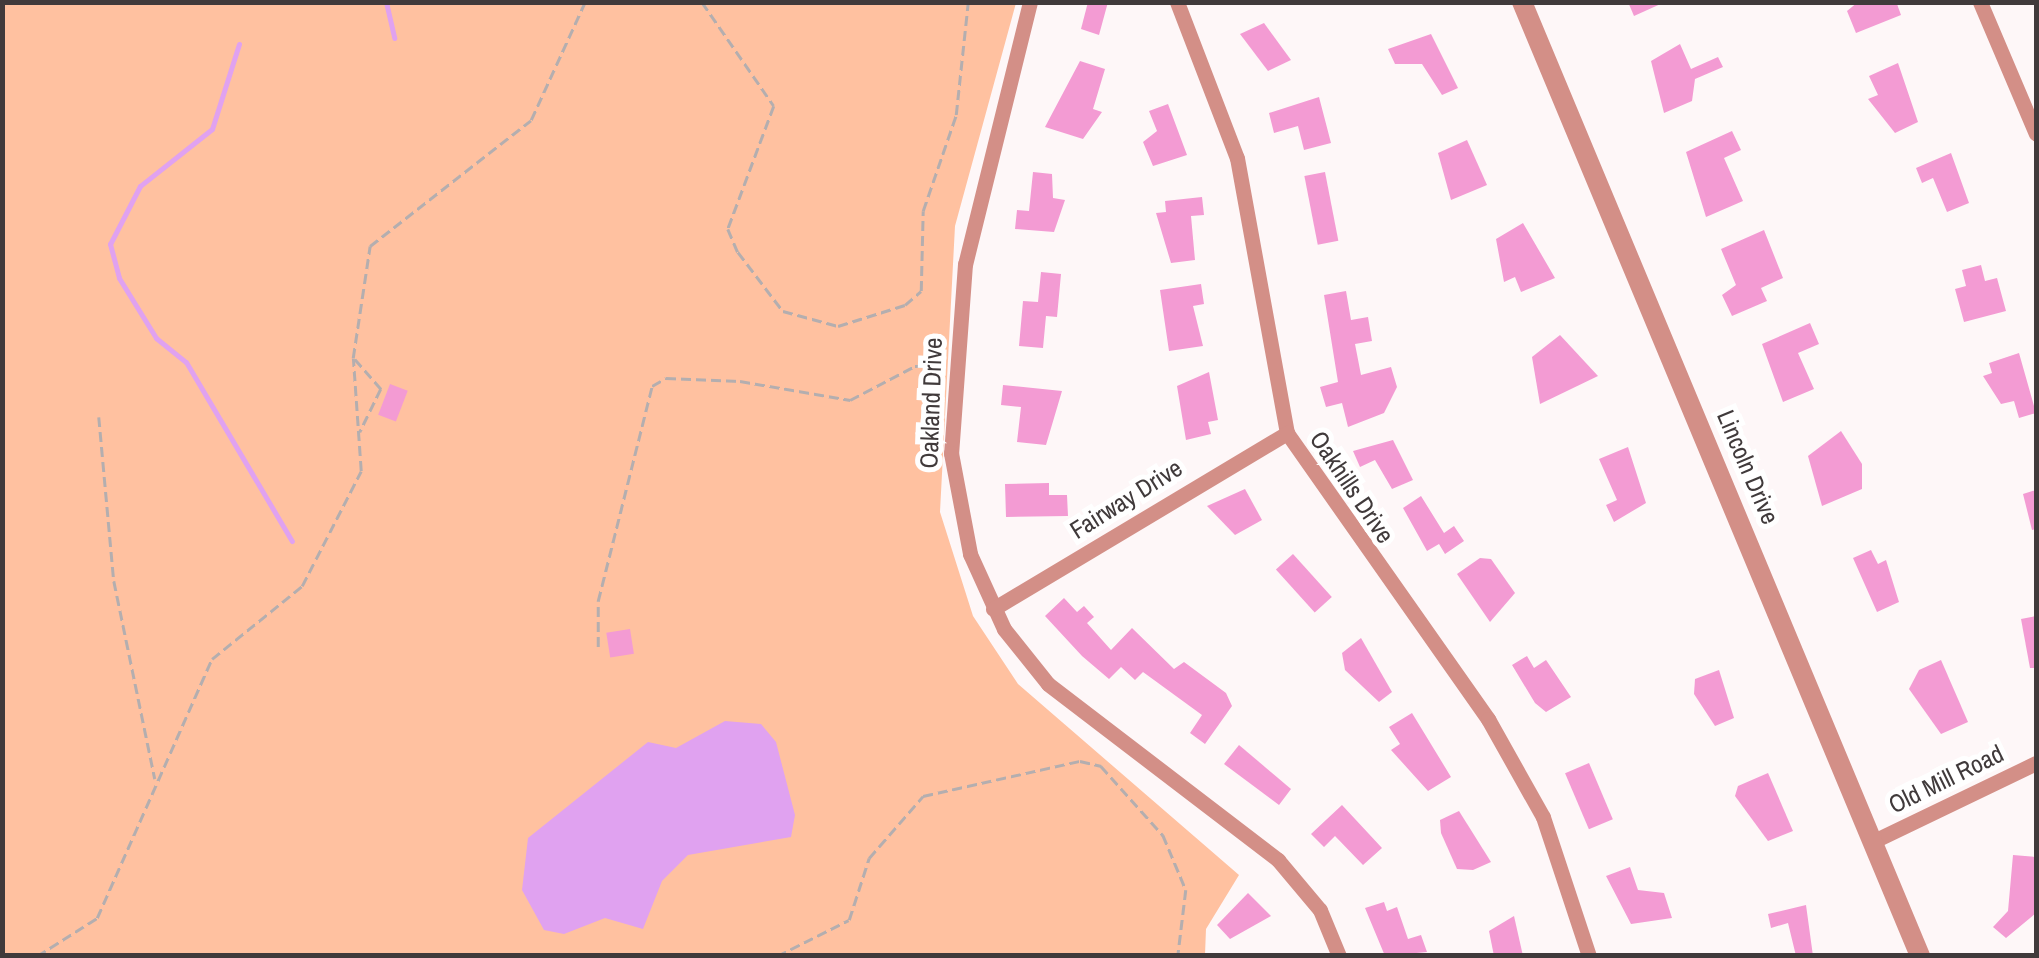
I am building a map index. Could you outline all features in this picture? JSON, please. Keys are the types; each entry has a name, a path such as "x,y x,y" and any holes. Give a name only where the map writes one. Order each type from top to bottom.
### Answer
{"street":[{"name":"Oakland Drive","path":"1030,2 972,214 955,366 955,490 992,609 1061,698 1278,860 1312,898 1339,956"},
{"name":"Oakhills Drive","path":"1177,2 1237,158 1287,433 1488,719 1542,817 1589,956"},
{"name":"Lincoln Drive","path":"1522,2 1878,839 1920,956"},
{"path":"1980,2 2036,134"},
{"name":"Fairway Drive","path":"992,609 1287,433"},
{"name":"Old Mill Road","path":"1878,839 2036,763"}],"path":[{"path":"37,956 97,918 212,660 302,586 362,471 354,358 370,246 531,120 585,2"},
{"path":"702,2 774,106 733,210 733,240 783,311 838,326 906,306 921,291 923,211 956,115 968,2"},
{"path":"354,358 370,366 382,389 359,434"},
{"path":"598,646 598,601 652,386 666,378 740,381 850,400 915,366 955,366"},
{"path":"99,417 114,581 156,780"},
{"path":"777,956 849,920 870,858 923,796 1080,761 1101,766 1169,847 1186,890 1178,956"}],"shaded area":[{"path":"2,3 1016,3 955,226 940,512 973,616 1018,684 1239,875 1206,929 1205,955 3,955"},
{"path":"725,721 761,724 776,742 795,815 791,837 688,855 662,881 643,929 605,918 564,934 544,930 522,890 528,838 648,742 676,748"}],"building":[{"path":"1088,2 1108,2 1099,35 1081,29"},
{"path":"1628,2 1665,2 1634,16"},
{"path":"1858,2 1897,4 1901,15 1856,33 1847,11"},
{"path":"1264,23 1291,60 1268,71 1240,34"},
{"path":"1431,34 1458,88 1442,95 1422,64 1395,64 1388,49"},
{"path":"1680,44 1691,69 1718,57 1723,67 1695,79 1692,101 1664,113 1651,61"},
{"path":"1080,61 1105,69 1093,109 1102,112 1083,139 1045,127"},
{"path":"1898,63 1918,122 1895,133 1868,99 1878,95 1869,76"},
{"path":"1319,97 1331,143 1304,150 1298,126 1274,133 1269,113"},
{"path":"1168,104 1187,155 1153,166 1143,142 1157,131 1149,111"},
{"path":"1732,131 1741,150 1724,158 1743,201 1706,217 1686,152"},
{"path":"1467,140 1487,185 1451,200 1438,153"},
{"path":"1951,153 1969,203 1947,212 1933,178 1922,183 1916,168"},
{"path":"1033,172 1052,174 1053,198 1065,200 1054,232 1015,229 1017,210 1029,211"},
{"path":"1325,172 1338,241 1318,245 1304,176"},
{"path":"1202,197 1204,215 1191,216 1195,260 1171,263 1156,213 1166,212 1165,201"},
{"path":"1523,223 1555,278 1521,292 1515,277 1504,282 1496,239"},
{"path":"1764,230 1783,278 1761,288 1767,301 1732,316 1722,295 1736,285 1721,249"},
{"path":"1981,265 1985,281 1997,278 2006,311 1964,322 1955,289 1966,286 1962,270"},
{"path":"1041,272 1061,274 1057,317 1046,316 1043,348 1019,346 1023,301 1038,302"},
{"path":"1201,284 1204,304 1193,306 1203,346 1169,351 1160,290"},
{"path":"1346,291 1351,320 1368,317 1372,341 1355,344 1361,375 1391,367 1397,387 1384,413 1348,427 1342,403 1326,407 1320,387 1338,382 1324,295"},
{"path":"1810,323 1819,344 1798,353 1814,389 1783,402 1762,344"},
{"path":"1560,335 1598,376 1540,404 1532,357"},
{"path":"2019,353 2036,413 2019,418 2014,401 2001,404 1983,376 1992,373 1989,363"},
{"path":"1209,372 1218,420 1208,422 1211,434 1186,440 1177,386"},
{"path":"390,384 408,391 396,422 378,415"},
{"path":"1003,385 1062,391 1046,445 1017,442 1021,407 1001,405"},
{"path":"1841,431 1862,464 1862,489 1822,506 1808,456"},
{"path":"1393,440 1413,480 1392,489 1375,460 1360,467 1353,451"},
{"path":"1628,447 1646,503 1614,522 1606,505 1617,500 1599,459"},
{"path":"1049,483 1049,495 1067,495 1068,516 1006,517 1005,484"},
{"path":"1245,489 1262,520 1235,535 1207,506"},
{"path":"2036,490 2036,529 2032,530 2023,494"},
{"path":"1421,496 1444,533 1454,526 1464,541 1445,554 1439,544 1427,551 1403,508"},
{"path":"1871,550 1878,564 1886,560 1899,602 1877,612 1853,558"},
{"path":"1293,554 1332,597 1315,612 1276,569"},
{"path":"1480,558 1491,559 1515,593 1490,622 1457,574"},
{"path":"1064,598 1077,612 1084,606 1094,617 1087,623 1111,650 1132,628 1174,669 1184,662 1226,693 1232,706 1205,744 1190,733 1202,715 1143,672 1135,680 1121,667 1109,679 1082,656 1045,616"},
{"path":"2036,616 2036,668 2030,668 2021,619"},
{"path":"630,629 634,654 610,657 606,633"},
{"path":"1361,638 1392,692 1379,702 1345,670 1342,653"},
{"path":"1527,656 1534,668 1546,660 1571,697 1546,712 1535,703 1512,665"},
{"path":"1941,660 1968,722 1941,734 1909,689 1919,670"},
{"path":"1719,670 1734,718 1715,726 1694,694 1695,679"},
{"path":"1412,713 1451,777 1428,791 1391,750 1400,744 1389,727"},
{"path":"1239,745 1291,789 1279,805 1224,764"},
{"path":"1589,763 1613,819 1589,829 1565,773"},
{"path":"1768,773 1793,831 1768,841 1735,796 1738,786"},
{"path":"1342,805 1382,848 1363,865 1335,836 1324,847 1311,834"},
{"path":"1459,811 1491,862 1473,870 1457,869 1441,833 1440,820"},
{"path":"2013,855 2036,857 2036,913 2006,938 1993,927 2008,911"},
{"path":"1630,867 1638,890 1664,893 1672,918 1631,924 1606,876"},
{"path":"1248,893 1271,916 1230,939 1217,925"},
{"path":"1384,902 1387,911 1397,907 1408,939 1421,935 1427,952 1385,956 1365,908"},
{"path":"1806,905 1813,956 1796,956 1788,923 1771,928 1768,914"},
{"path":"1514,916 1523,956 1494,956 1489,931"}],"waterway":[{"path":"386,2 394,38"},
{"path":"239,44 212,129 140,186 110,244 119,278 156,338 186,362 292,541"}]}
